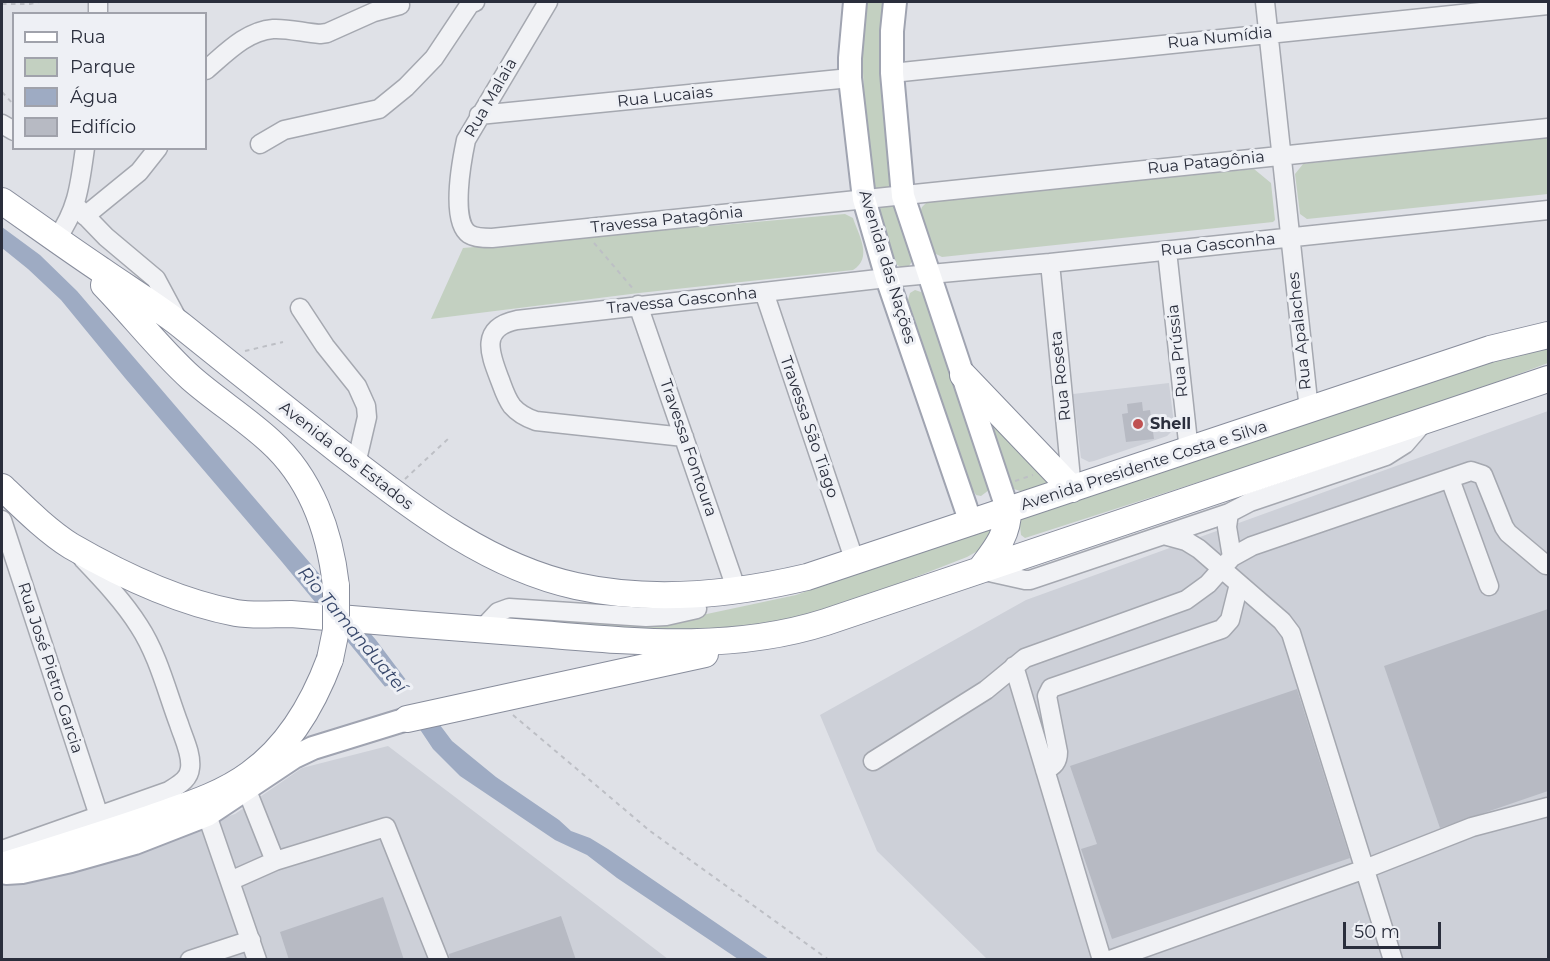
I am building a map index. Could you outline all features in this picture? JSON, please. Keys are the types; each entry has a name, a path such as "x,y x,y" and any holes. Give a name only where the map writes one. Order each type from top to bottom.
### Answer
{"highway":[{"name":"Avenida dos Estados","path":"2,201 180,324 219,357 426,517 484,551 519,567 575,586 628,594 669,596 737,591"},
{"path":"2,867 107,823 194,803 231,787 252,773 271,756 309,707 330,659 336,630 336,586 327,533 317,508 299,476 271,441 191,378 65,245"},
{"name":"Avenida Presidente Costa e Silva","path":"737,591 807,577 855,562 1490,349 1548,335"},
{"path":"963,375 1072,489"},
{"path":"407,719 698,656 754,639 810,627 1548,379"},
{"path":"2,487 70,545 142,582 191,601 238,613 291,614 655,643 703,643 754,639"},
{"path":"980,570 1004,537 1008,511"}],"main road":[{"name":"Avenida das Nações","path":"855,2 850,78 864,199 888,278 971,523"},
{"path":"895,2 892,73 903,196 1008,511"},
{"path":"1490,349 1548,324"},
{"path":"2,873 22,872 82,858 135,843 207,816 294,757 313,748 407,719"}],"street":[{"path":"260,144 284,130 379,109 406,87 434,58 470,4 475,2"},
{"name":"Rua Malaia","path":"470,235 464,228 459,214 460,172 466,140 548,2"},
{"name":"Rua Apalaches","path":"1265,2 1309,410"},
{"path":"207,69 236,44 258,32 272,29 327,33 374,12 400,5"},
{"name":"Rua Numídia","path":"892,73 1548,5"},
{"name":"Rua Lucaias","path":"480,115 850,78"},
{"name":"Rua Patagônia","path":"864,199 1548,128"},
{"path":"85,150 80,211 106,237 156,279 180,324"},
{"path":"65,245 69,222 80,211 139,171 156,150"},
{"name":"Travessa Patagônia","path":"470,235 492,238 864,199"},
{"name":"Rua Gasconha","path":"888,278 1548,210"},
{"name":"Rua Prússia","path":"1167,251 1189,451"},
{"name":"Rua Roseta","path":"1050,263 1072,489"},
{"name":"Travessa Gasconha","path":"684,437 536,421 526,417 512,406 507,398 490,355 489,345 494,333 509,321 888,278"},
{"name":"Travessa São Tiago","path":"764,292 855,562"},
{"name":"Travessa Fontoura","path":"638,305 737,591"},
{"path":"300,308 325,346 357,386 366,406 367,417 356,464"},
{"path":"980,570 1030,579 1164,535 1229,513 1250,502 1386,456 1405,444 1425,421"},
{"path":"873,761 986,690 1014,666 1039,652 1186,600 1199,593 1226,563 1252,546 1471,471 1483,475 1508,533 1546,565"},
{"path":"1450,479 1489,586"},
{"path":"1226,563 1229,513"},
{"name":"Rua José Pietro Garcia","path":"2,520 107,823"},
{"path":"1164,535 1192,544 1226,563 1239,584 1282,621 1291,633 1365,869 1390,959"},
{"path":"2,850 107,823 183,782 191,767 189,755 150,647 125,607 70,545"},
{"path":"1045,770 1058,760 1047,696 1051,687 1222,629 1230,620 1239,584"},
{"path":"481,630 498,612 509,608 646,617 666,616 697,609"},
{"path":"1014,666 1102,960"},
{"path":"246,788 275,861"},
{"path":"1110,960 1365,869 1472,827 1548,807"},
{"path":"207,816 258,960"},
{"path":"230,881 275,861 386,827 439,960"},
{"path":"190,960 251,940"}],"path":[{"path":"2,4 39,2"},
{"path":"585,228 589,237 637,293 638,305"},
{"path":"219,357 283,342"},
{"path":"392,491 449,438"},
{"path":"999,483 1007,480 1014,482 1036,474 1047,463"},
{"path":"494,699 650,831 830,960"}],"shaded area":[{"path":"1169,383 1174,424 1167,436 1094,461 1089,462 1081,458 1073,394"},
{"path":"1548,411 1548,959 987,959 877,851 820,715 1026,600"},
{"path":"388,746 668,959 2,960 2,885 35,882 235,814 302,768"}],"green space":[{"path":"865,2 884,2 880,64 891,182 888,189 878,191 873,185 864,94"},
{"path":"1548,136 1548,194 1307,219 1300,214 1295,174 1303,164"},
{"path":"1254,169 1271,183 1275,220 1273,222 942,257 934,253 920,212 927,202"},
{"path":"882,205 894,205 913,260 909,266 902,268 896,264 880,216 879,211"},
{"path":"845,214 853,218 863,246 862,259 853,270 639,293 431,319 463,248"},
{"path":"915,290 924,293 989,490 981,496 976,495 971,487 908,300 910,293"},
{"path":"1548,345 1548,363 1428,408 1025,538 1021,535 1019,518 1488,362"},
{"path":"992,422 1053,483 1023,492 1014,489 991,426"},
{"path":"991,525 995,528 981,549 967,557 826,612 726,633 503,623 508,616 674,621 796,595"}],"water":[{"name":"Rio Tamanduateí","path":"2,227 40,255 77,291 376,640 452,741 496,777 559,820 571,831 590,838 608,849 769,959 738,959 617,878 587,855 555,840 460,776 433,749 419,728 282,562 61,300 2,248"}],"pier":[{"path":"409,678 441,719 413,726 381,688"}],"building":[{"name":"Shell","path":"1142,402 1143,411 1150,410 1154,439 1126,442 1122,414 1128,413 1127,404"},
{"path":"1548,609 1548,791 1440,828 1384,666"},
{"path":"1297,689 1350,858 1112,939 1081,849 1097,844 1070,766"},
{"path":"383,897 404,960 289,960 280,932"},
{"path":"561,916 576,960 450,960 449,954"}],"place":[{"name":"Shell","path":"1138,424"}]}
